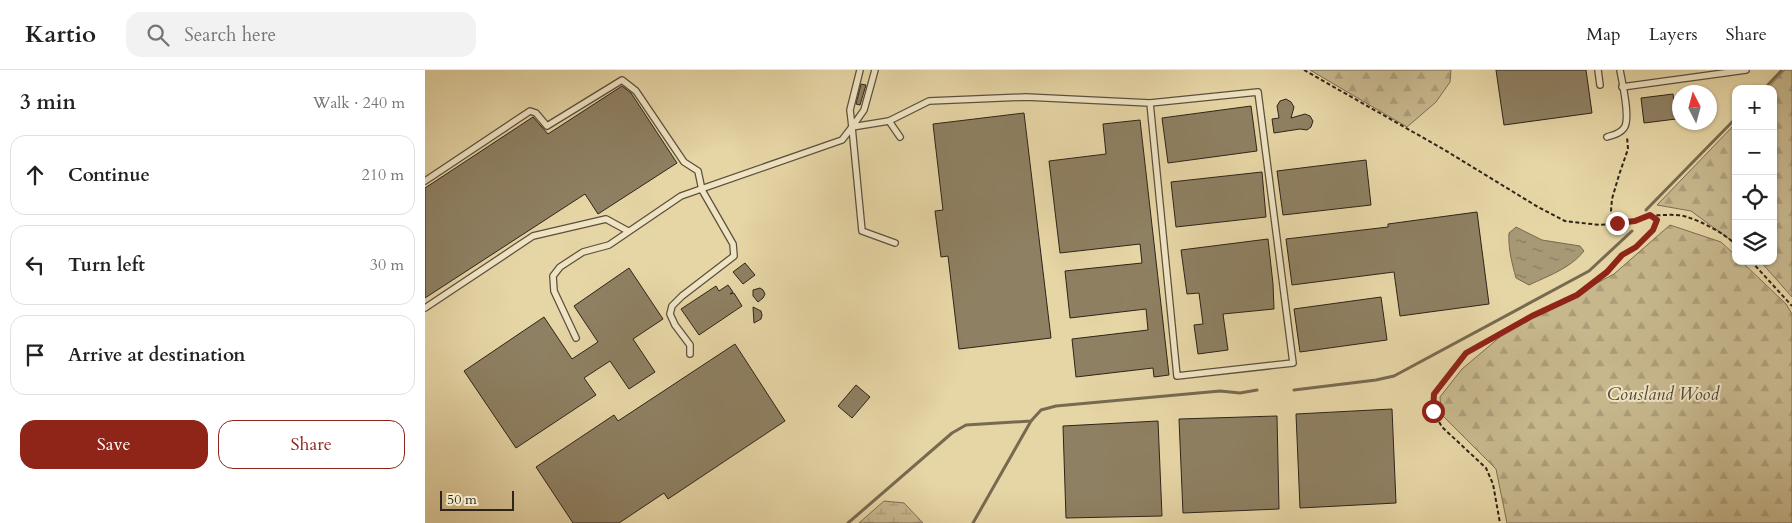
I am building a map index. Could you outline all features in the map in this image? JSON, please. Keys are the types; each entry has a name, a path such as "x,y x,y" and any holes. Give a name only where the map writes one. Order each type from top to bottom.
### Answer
{"lane":[{"path":"861,70 850,110 861,232 895,243"},
{"path":"576,338 554,291 553,276 560,267 583,252 609,244 681,196 842,140 864,110 875,70"},
{"path":"1598,70 1600,85"},
{"path":"1607,137 1617,134 1625,128 1627,118 1620,70"},
{"path":"1689,70 1691,78"},
{"path":"1622,88 1745,70"},
{"path":"425,181 530,111 536,113 547,126 622,80 636,91 684,162 698,172 702,190 733,244 734,256 672,306 670,314 675,325 690,345 690,354"},
{"path":"853,127 889,121 929,101 1026,97 1149,103 1258,92 1293,363 1177,376 1149,103"},
{"path":"889,121 900,137"},
{"path":"425,308 533,236 607,219 628,231"}],"path":[{"path":"1304,70 1565,221 1600,225 1635,221 1650,215 1685,216 1705,225 1732,242"},
{"path":"1617,223 1611,211 1619,175 1628,149 1625,128"},
{"path":"1500,523 1493,484 1486,468 1442,427 1433,411 1434,394 1466,353 1532,316 1577,295 1607,272 1622,255 1636,247 1653,230 1657,220 1650,215"},
{"path":"1755,265 1792,306"}],"green space":[{"path":"1310,70 1451,70 1450,82 1436,102 1407,127"},
{"path":"1785,70 1792,70 1792,297 1764,265 1777,265 1777,85 1771,85"},
{"path":"1732,127 1732,241 1691,211 1657,205"},
{"name":"Cousland Wood","path":"1670,225 1721,242 1732,252 1732,265 1745,265 1786,304 1792,314 1792,523 1507,523 1496,469 1441,414 1440,397 1462,369 1507,331 1614,274"},
{"path":"884,501 904,503 923,523 859,523"}],"water":[{"path":"1516,227 1542,240 1580,246 1584,251 1566,267 1529,285 1516,278 1512,261 1509,233"}],"building":[{"path":"1496,70 1586,70 1592,113 1504,125"},
{"path":"861,84 866,85 860,105 856,104"},
{"path":"622,86 631,93 677,163 598,214 585,194 425,298 425,188 533,117 548,134"},
{"path":"1672,94 1672,120 1644,123 1641,98"},
{"path":"1286,99 1294,107 1291,118 1305,114 1310,116 1313,121 1311,127 1307,130 1300,129 1274,133 1272,119 1279,118 1277,106 1280,101"},
{"path":"1251,106 1257,151 1168,163 1162,118"},
{"path":"1024,113 1051,338 959,349 948,256 941,257 935,211 943,210 933,124"},
{"path":"1140,120 1169,375 1154,377 1153,368 1076,377 1072,339 1148,330 1146,309 1070,318 1065,271 1142,263 1140,244 1060,253 1049,161 1106,154 1103,124"},
{"path":"1366,160 1371,205 1283,215 1277,171"},
{"path":"1262,172 1266,217 1176,227 1171,182"},
{"path":"1477,212 1489,304 1400,316 1394,272 1292,285 1286,239 1388,227 1388,224"},
{"path":"1268,239 1274,309 1223,314 1228,350 1198,354 1194,325 1203,324 1199,293 1187,294 1181,250"},
{"path":"745,263 755,275 743,284 733,272"},
{"path":"629,268 663,319 633,339 655,372 629,389 610,361 584,378 596,395 516,448 464,371 544,317 572,359 598,342 574,306"},
{"path":"728,285 733,292 730,294 734,293 742,306 699,335 681,309 716,286 719,291"},
{"path":"760,288 765,294 758,302 753,296 753,290"},
{"path":"1381,297 1387,340 1300,352 1294,309"},
{"path":"753,307 761,311 762,315 761,319 754,323"},
{"path":"735,344 785,421 668,499 664,493 619,523 573,523 536,467 614,415 618,421"},
{"path":"856,385 870,397 852,418 838,406"},
{"path":"1392,409 1396,503 1300,508 1296,414"},
{"path":"1277,416 1279,509 1183,513 1179,419"},
{"path":"1158,421 1162,516 1066,518 1063,426"}],"waterway":[{"path":"1768,85 1782,70"},
{"path":"1646,210 1732,122"},
{"path":"1294,390 1394,376 1589,271 1632,231"},
{"path":"848,523 952,433 966,425 1031,421 1041,410 1056,406 1220,391 1240,393 1257,390"},
{"path":"973,523 1031,421"}],"route":[{"path":"1433,411 1434,394 1466,353 1532,316 1577,295 1607,272 1622,255 1636,247 1653,230 1657,220 1650,215 1635,221 1617,223"}]}
